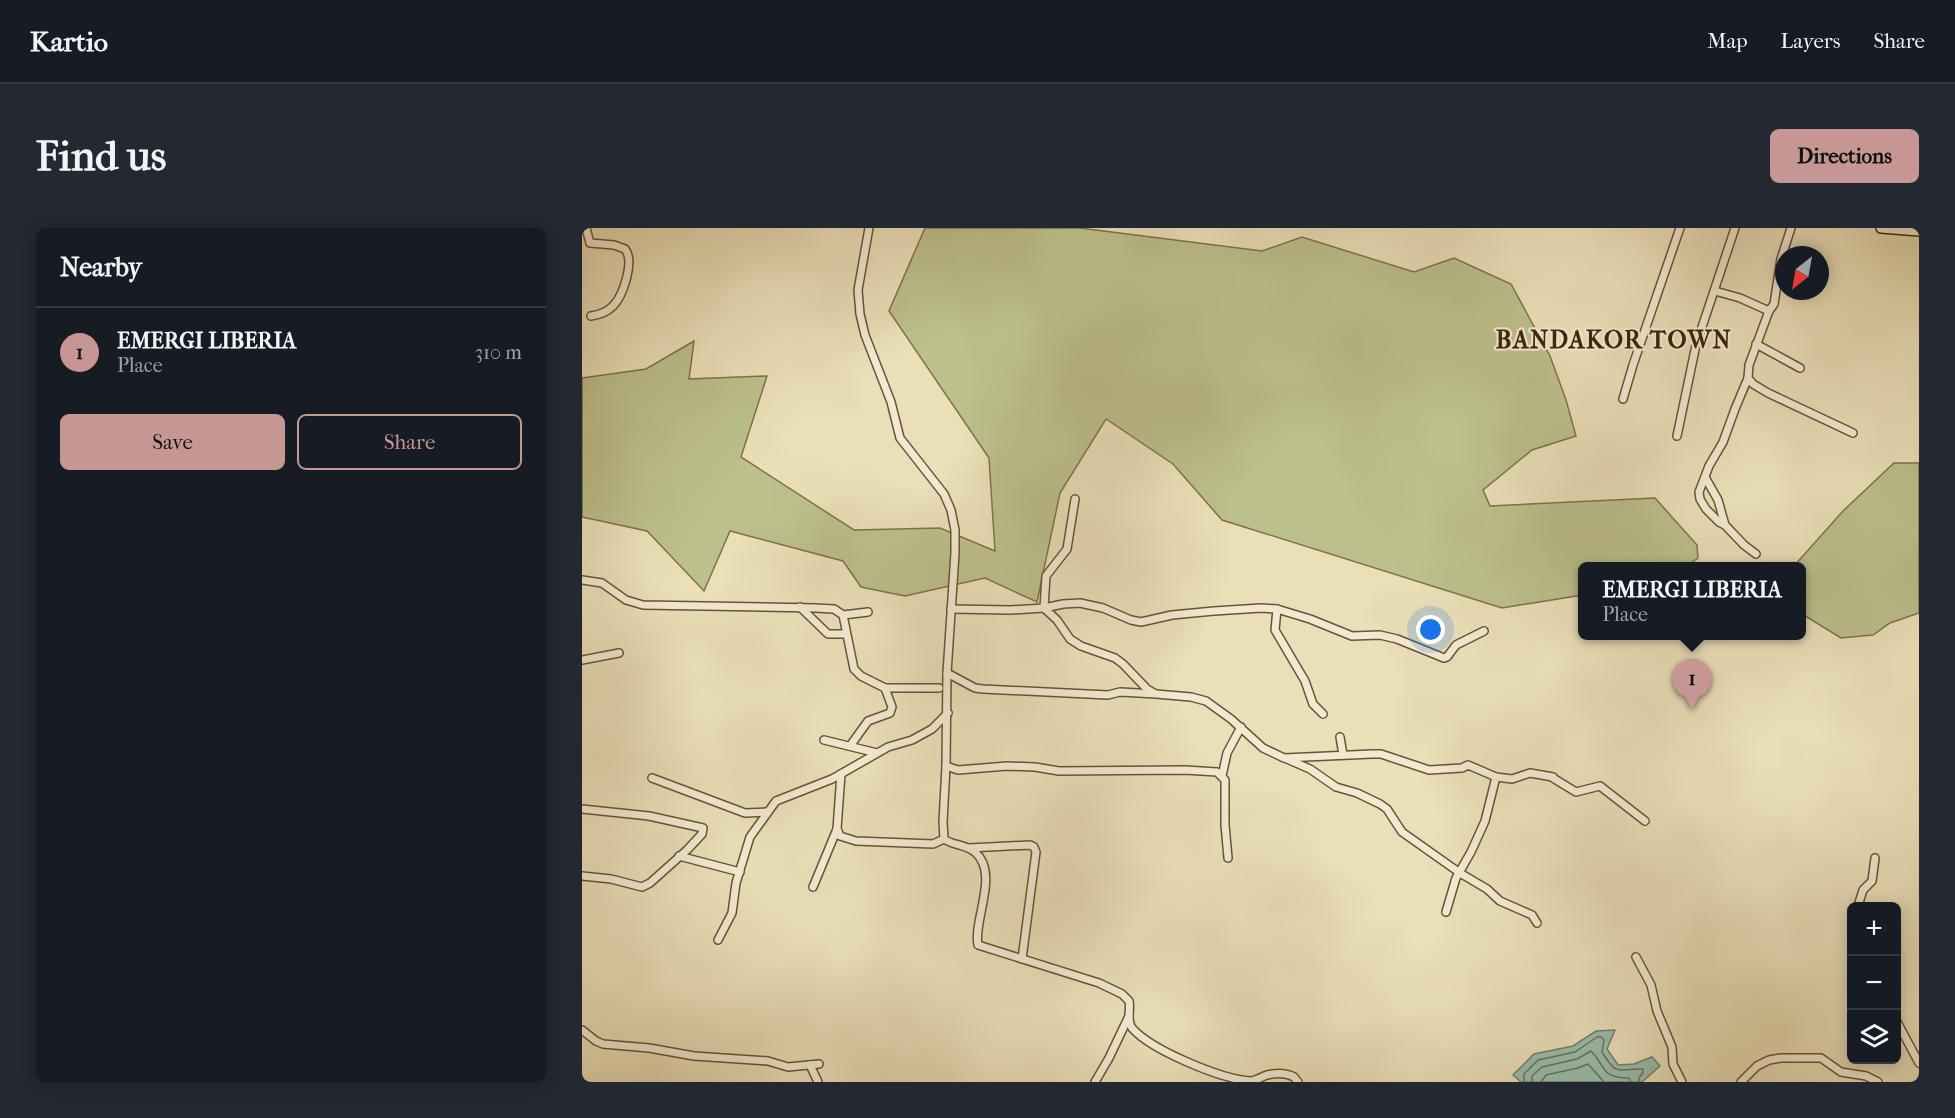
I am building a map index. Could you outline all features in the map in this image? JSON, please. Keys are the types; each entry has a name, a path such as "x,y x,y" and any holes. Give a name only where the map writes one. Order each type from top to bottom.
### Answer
{"main road":[{"path":"1881,228 1919,231"}],"street":[{"path":"586,228 590,243 620,247 625,249 629,256 626,280 617,301 604,312 591,316"},
{"path":"869,228 858,290 865,335 891,402 900,438 944,494 951,510 955,530 947,673 944,839"},
{"path":"1623,399 1680,228"},
{"path":"1677,436 1696,345 1735,228"},
{"path":"1756,554 1713,517 1700,499 1699,492 1723,442 1748,378 1749,365 1756,344 1774,304 1781,259 1791,228"},
{"path":"1715,291 1740,298 1769,311"},
{"path":"1756,344 1800,368"},
{"path":"1748,378 1768,393 1852,433"},
{"path":"1705,477 1714,491 1725,525"},
{"path":"1044,608 1046,576 1068,549 1075,499"},
{"path":"582,580 602,583 626,600 643,605 800,607 834,609 843,615 868,612"},
{"path":"951,609 1010,610 1080,603 1103,608 1141,622 1172,615 1261,608 1277,609 1352,636 1380,634 1444,658 1456,645 1484,631"},
{"path":"800,607 828,634 846,634"},
{"path":"1044,608 1057,620 1070,639 1123,664 1147,692"},
{"path":"1277,609 1275,630 1305,681 1313,704 1323,714"},
{"path":"843,615 854,669 861,676 885,688 939,688"},
{"path":"582,660 619,653"},
{"path":"947,673 975,688 1108,696 1120,692 1147,692 1206,701 1241,727 1263,748 1310,769 1336,787 1357,793 1380,804 1387,809 1402,832 1487,889 1506,905 1532,915 1537,923"},
{"path":"850,746 868,721 890,713 892,707 885,688"},
{"path":"718,940 732,913 734,893 750,837 776,801 841,774 888,747 917,738 932,729 948,713"},
{"path":"1222,776 1227,753 1241,727"},
{"path":"1340,737 1343,755"},
{"path":"824,740 878,753"},
{"path":"1284,758 1381,754 1429,770 1462,768 1468,765 1496,777 1512,779 1530,773 1553,778 1576,792 1600,786 1645,821"},
{"path":"946,766 958,770 1007,765 1059,771 1217,772 1225,780 1228,858"},
{"path":"813,887 837,829 841,774"},
{"path":"1446,912 1456,878 1485,821 1496,777"},
{"path":"652,778 745,813 767,812"},
{"path":"582,809 649,816 703,828 698,839 650,883 642,887 611,879 582,876"},
{"path":"837,829 840,836 855,841 933,844 944,839 969,848 980,857 984,870 985,894 978,945 1099,983 1117,991 1129,1001 1129,1016 1095,1082"},
{"path":"969,848 1030,845 1034,847 1036,852 1022,959"},
{"path":"679,856 740,872"},
{"path":"1859,902 1863,890 1872,881 1875,858"},
{"path":"1636,957 1652,985 1657,1011 1672,1047 1673,1064 1682,1082"},
{"path":"1129,1016 1132,1028 1152,1043 1216,1075 1253,1081 1268,1075 1282,1074 1294,1077 1298,1082"},
{"path":"1901,1029 1919,1063"},
{"path":"582,1030 586,1036 603,1044 649,1048 694,1056 768,1061 788,1067 819,1064"},
{"path":"1741,1082 1757,1066 1770,1060 1821,1058 1841,1072 1866,1076 1878,1082"},
{"path":"810,1065 818,1082"}],"green space":[{"path":"925,228 1080,228 1262,251 1302,237 1414,272 1454,258 1511,284 1550,356 1576,436 1532,450 1483,490 1490,506 1655,498 1697,545 1698,558 1692,562 1578,562 1578,596 1502,608 1222,520 1173,464 1106,419 1060,493 1037,602 985,578 905,596 861,587 843,561 730,531 704,591 647,531 582,517 582,378 646,369 694,341 689,379 767,376 741,457 854,530 940,528 995,551 989,458 889,311"},
{"path":"1894,463 1919,463 1919,613 1890,623 1873,635 1841,638 1806,616 1806,562 1798,562 1843,511"}],"water":[{"path":"1615,1030 1607,1049 1618,1065 1634,1064 1652,1057 1660,1066 1642,1082 1521,1082 1513,1075 1534,1054 1573,1046 1596,1031"}],"place":[{"name":"EMERGI LIBERIA","path":"1692,709"}],"district":[{"name":"BANDAKOR TOWN","path":"1614,340"}]}
